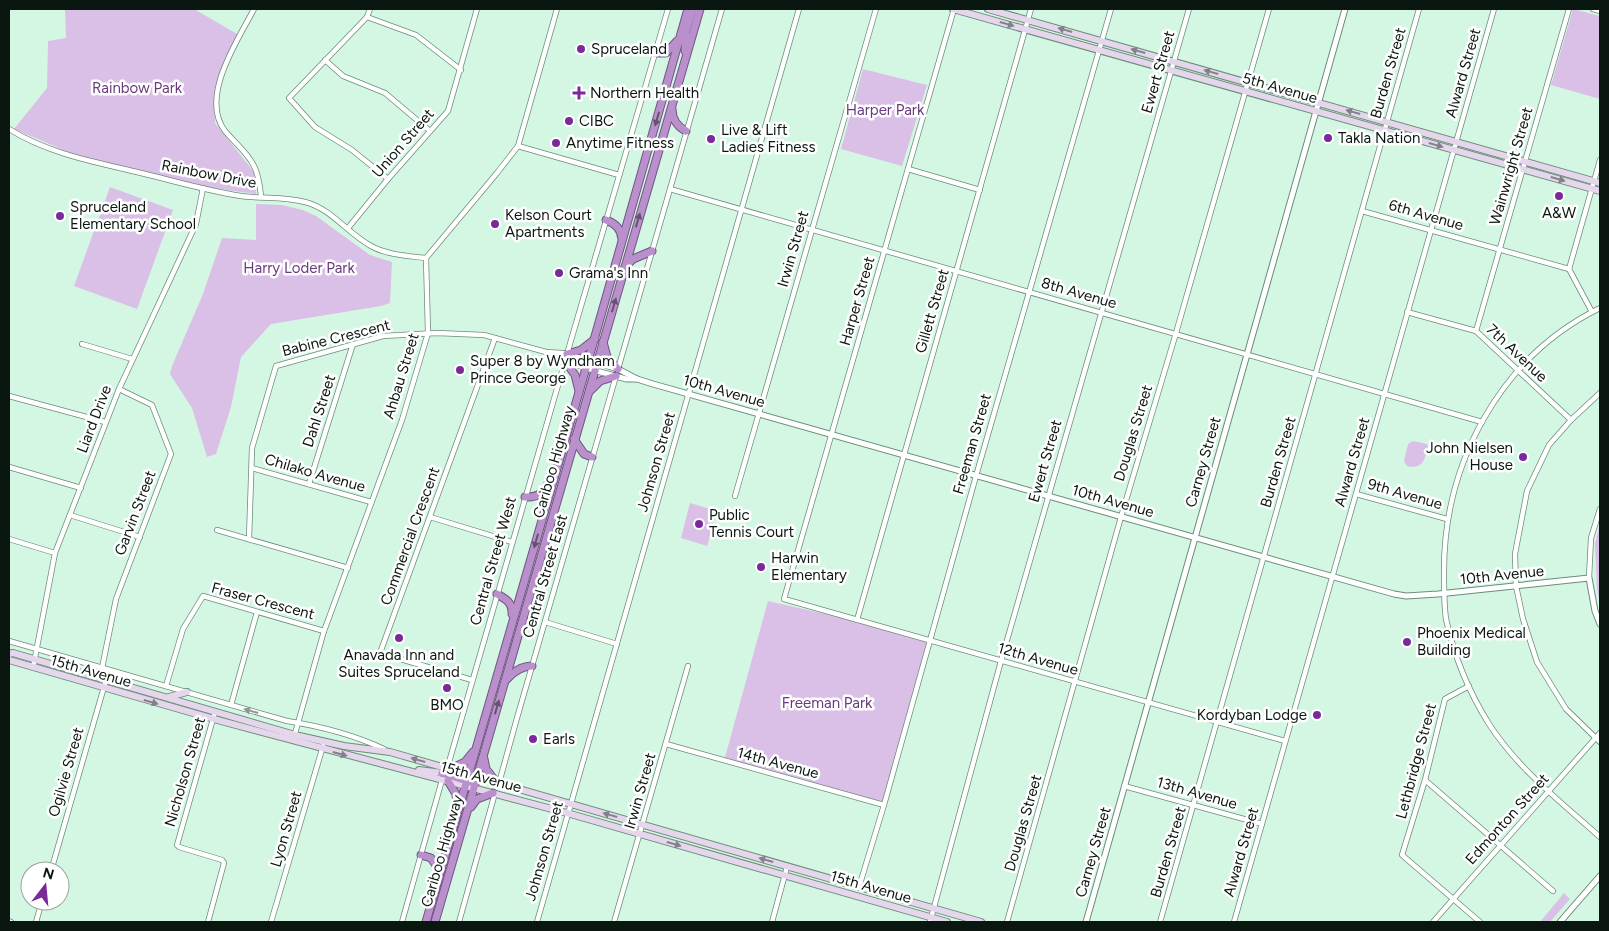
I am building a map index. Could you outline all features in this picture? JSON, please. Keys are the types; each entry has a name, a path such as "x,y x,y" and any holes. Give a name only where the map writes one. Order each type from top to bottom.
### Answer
{"highway":[{"name":"Cariboo Highway","path":"426,922 588,364 688,9"},
{"path":"685,59 686,31 693,9"},
{"name":"Cariboo Highway","path":"435,922 700,9"},
{"path":"655,53 666,54 681,34"},
{"path":"672,106 673,118 686,132"},
{"path":"606,220 616,225 622,241"},
{"path":"624,267 633,259 652,251"},
{"path":"579,393 575,376 566,358 582,350 595,339"},
{"path":"588,394 600,381 617,373 608,357 603,342"},
{"path":"574,440 584,454 592,457"},
{"path":"567,465 575,458 584,454"},
{"path":"525,497 535,496 544,491 560,460"},
{"path":"497,594 512,606 511,627"},
{"path":"504,684 516,670 532,666"},
{"path":"446,774 471,756 477,745"},
{"path":"484,754 486,769 498,783"},
{"path":"446,774 471,782 477,777"},
{"path":"446,774 456,794 457,814"},
{"path":"466,816 477,799 494,793"},
{"path":"431,858 441,853 448,846"},
{"path":"421,855 431,858 438,868 440,875"}],"main road":[{"name":"5th Avenue","path":"954,9 1600,191"},
{"name":"5th Avenue","path":"988,9 1597,182"},
{"name":"15th Avenue","path":"9,654 215,712 294,738"},
{"name":"15th Avenue","path":"9,660 213,719 294,738 402,770 446,774"},
{"path":"167,698 187,692"},
{"name":"15th Avenue","path":"323,746 390,752 446,774"},
{"name":"15th Avenue","path":"477,777 981,922"},
{"name":"15th Avenue","path":"467,780 474,788 568,813 931,920 947,922"}],"street":[{"path":"254,9 219,80 216,110 223,129 254,164 258,175 261,196"},
{"path":"370,9 367,17 289,98 315,126 352,150 388,178"},
{"name":"Union Street","path":"348,228 388,178 448,111 477,9"},
{"path":"426,258 518,146 556,9"},
{"name":"Central Street West","path":"402,922 618,175 668,9"},
{"name":"Central Street East","path":"498,783 722,9"},
{"name":"Johnson Street","path":"537,922 799,9"},
{"name":"Irwin Street","path":"735,496 876,9"},
{"name":"Harper Street","path":"784,599 954,9"},
{"name":"Gillett Street","path":"857,620 1031,9"},
{"name":"Freeman Street","path":"858,887 884,806 976,476 1111,9"},
{"name":"Ewert Street","path":"931,920 1001,661 1189,9"},
{"name":"Douglas Street","path":"1007,922 1121,517 1269,9"},
{"name":"Carney Street","path":"1086,922 1345,9"},
{"name":"Burden Street","path":"1160,922 1419,9"},
{"name":"Alward Street","path":"1234,922 1494,9"},
{"name":"Wainwright Street","path":"1476,331 1569,9"},
{"path":"1593,9 1600,11"},
{"path":"367,17 416,35 460,70"},
{"path":"325,60 343,76 385,93 430,132"},
{"name":"Rainbow Drive","path":"9,129 64,154 243,196 283,197 306,202 324,209 372,246 398,254 426,258"},
{"path":"518,146 618,175"},
{"path":"1592,312 1569,269 1592,189 1597,182 1600,160"},
{"path":"908,169 980,190"},
{"name":"Liard Drive","path":"33,668 56,552 105,422 132,358 196,224 203,188"},
{"name":"8th Avenue","path":"670,189 1482,422"},
{"name":"6th Avenue","path":"1362,211 1569,269"},
{"name":"Ahbau Street","path":"294,738 324,631 402,420 428,333 426,258"},
{"path":"1600,308 1558,334 1519,370 1507,384 1482,422 1460,468 1447,519 1444,553 1446,618 1458,663 1469,686 1496,734 1526,770 1600,837"},
{"name":"7th Avenue","path":"1407,312 1476,331 1571,420"},
{"name":"10th Avenue","path":"428,333 472,334 495,338 1400,596 1589,578"},
{"name":"Babine Crescent","path":"249,539 252,448 276,366 384,336 428,333"},
{"name":"Commercial Crescent","path":"472,680 380,653 495,338"},
{"path":"82,344 132,358"},
{"name":"Dahl Street","path":"309,484 353,344"},
{"name":"Garvin Street","path":"102,668 116,599 171,454 152,405 119,389"},
{"path":"1600,393 1571,420 1549,445 1527,492 1515,554 1516,586 1523,619 1537,662 1566,709 1600,742"},
{"path":"9,396 105,422"},
{"path":"9,466 81,488"},
{"name":"Chilako Avenue","path":"252,468 371,502"},
{"name":"9th Avenue","path":"1356,494 1447,519"},
{"path":"1600,509 1590,545 1589,578 1595,611 1600,624"},
{"path":"70,515 140,537"},
{"path":"430,517 512,542"},
{"path":"217,530 348,568"},
{"path":"9,539 56,552"},
{"name":"Fraser Crescent","path":"166,686 183,629 203,596 324,631"},
{"name":"12th Avenue","path":"784,599 1285,741"},
{"path":"231,705 257,612"},
{"path":"544,622 617,644"},
{"name":"15th Avenue","path":"9,641 231,705 372,743 390,752"},
{"name":"Irwin Street","path":"614,922 688,666"},
{"name":"Ogilvie Street","path":"54,861 106,680"},
{"name":"Lethbridge Street","path":"1453,899 1402,855 1425,780 1446,699 1469,686"},
{"name":"Nicholson Street","path":"208,922 224,864 222,860 177,845 215,712"},
{"name":"Edmonton Street","path":"1433,922 1600,733"},
{"name":"14th Avenue","path":"666,744 884,806"},
{"name":"Lyon Street","path":"271,922 323,746"},
{"path":"1425,780 1553,891"},
{"name":"13th Avenue","path":"1124,786 1262,824"},
{"path":"459,922 494,793"},
{"path":"772,922 787,866"},
{"path":"1560,922 1600,876"},
{"path":"1453,899 1480,922"}],"green space":[{"name":"Rainbow Park","path":"65,9 194,9 239,35 218,77 215,94 215,123 254,172 256,194 206,187 73,154 14,129 47,88 48,41 66,38"},
{"path":"1573,9 1600,16 1600,99 1551,85"},
{"name":"Harper Park","path":"863,69 927,85 902,166 841,149"},
{"path":"110,187 173,210 137,309 74,286"},
{"name":"Harry Loder Park","path":"256,204 282,205 303,210 316,216 370,255 392,262 390,303 271,324 241,357 231,407 216,454 207,457 192,408 170,374 203,294 222,238 256,240"},
{"path":"1413,441 1427,444 1428,446 1426,455 1420,465 1412,467 1407,466 1404,461 1408,444"},
{"name":"Public Tennis Court","path":"690,503 717,511 707,546 681,538"},
{"path":"1600,523 1600,604 1597,589 1595,544"},
{"name":"Freeman Park","path":"768,601 857,621 931,643 885,806 724,761"},
{"path":"1564,893 1570,899 1550,922 1540,922"}],"place":[{"name":"Spruceland","path":"581,49"},
{"name":"Northern Health","path":"579,93"},
{"name":"CIBC","path":"569,121"},
{"name":"Takla Nation","path":"1328,138"},
{"name":"Live & Lift Ladies Fitness","path":"711,139"},
{"name":"Anytime Fitness","path":"556,143"},
{"name":"A&W","path":"1559,196"},
{"name":"Spruceland Elementary School","path":"60,216"},
{"name":"Kelson Court Apartments","path":"495,224"},
{"name":"Grama's Inn","path":"559,273"},
{"name":"Super 8 by Wyndham Prince George","path":"460,370"},
{"name":"John Nielsen House","path":"1523,457"},
{"name":"Public Tennis Court","path":"699,524"},
{"name":"Harwin Elementary","path":"761,567"},
{"name":"Anavada Inn and Suites Spruceland","path":"399,638"},
{"name":"Phoenix Medical Building","path":"1407,642"},
{"name":"BMO","path":"447,688"},
{"name":"Kordyban Lodge","path":"1317,715"},
{"name":"Earls","path":"533,739"}]}
